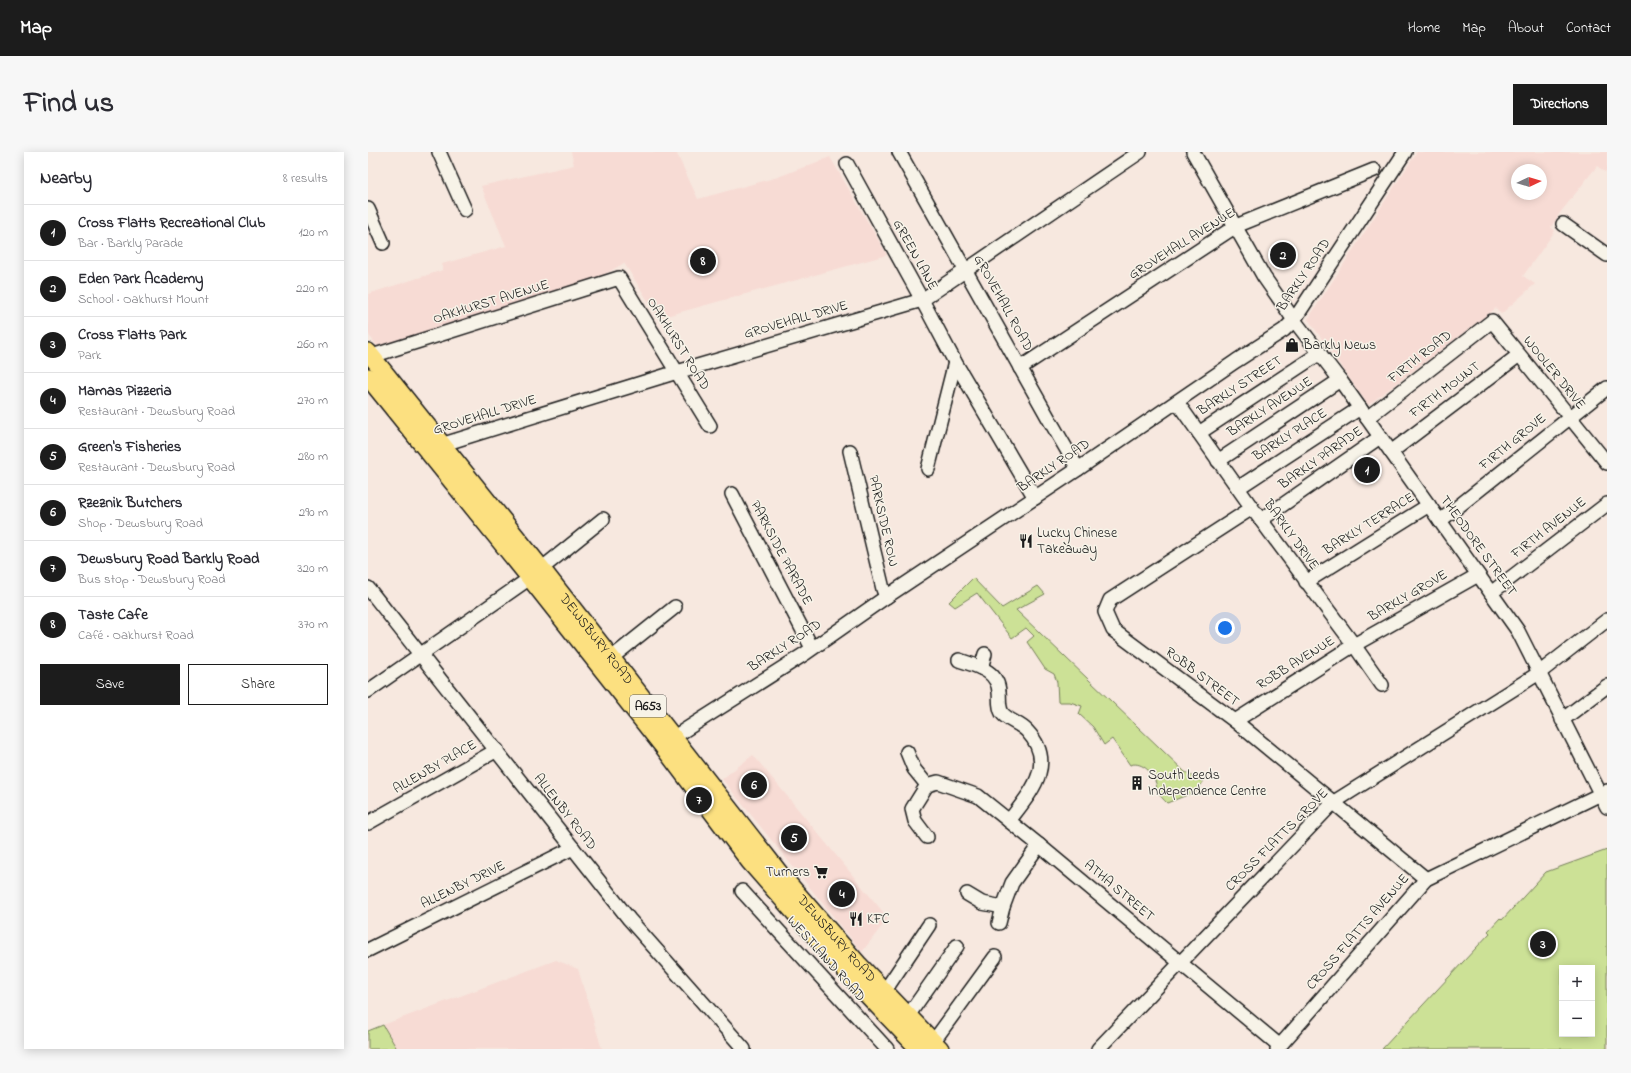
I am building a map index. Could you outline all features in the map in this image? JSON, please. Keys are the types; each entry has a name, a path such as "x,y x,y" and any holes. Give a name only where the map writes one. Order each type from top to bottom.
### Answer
{"main road":[{"name":"DEWSBURY ROAD","path":"370,354 443,444 535,573 667,741 859,965 880,997 930,1047"},
{"name":"DEWSBURY ROAD","path":"368,377 427,450 535,573"}],"street":[{"path":"439,152 465,210"},
{"name":"GROVEHALL DRIVE","path":"427,450 677,372 922,300 1140,152"},
{"name":"THEODORE STREET","path":"1193,152 1264,277 1294,320 1340,380 1518,630 1562,720 1604,793 1607,807"},
{"name":"BARKLY ROAD","path":"667,741 812,648 1284,330 1294,320 1405,152"},
{"name":"GROVEHALL ROAD","path":"905,154 1020,368 1078,469"},
{"name":"GREEN LANE","path":"847,164 955,362 1035,498"},
{"name":"GROVEHALL AVENUE","path":"1020,368 1236,226 1374,170"},
{"path":"368,208 383,243"},
{"path":"1563,224 1607,255"},
{"name":"OAKHURST AVENUE","path":"370,354 619,278"},
{"name":"OAKHURST ROAD","path":"619,278 710,426"},
{"name":"WOOLER DRIVE","path":"1492,321 1607,463"},
{"name":"FIRTH ROAD","path":"1363,413 1492,321"},
{"name":"BARKLY STREET","path":"1199,433 1320,353"},
{"name":"FIRTH MOUNT","path":"1391,452 1519,355"},
{"path":"928,469 955,362"},
{"name":"BARKLY AVENUE","path":"1218,461 1340,380"},
{"name":"FIRTH GROVE","path":"1440,521 1607,388"},
{"name":"BARKLY DRIVE","path":"1177,402 1252,508 1382,685"},
{"name":"BARKLY PLACE","path":"1238,488 1363,413"},
{"name":"BARKLY PARADE","path":"1261,520 1380,437"},
{"name":"PARKSIDE ROW","path":"850,451 882,589 886,597"},
{"name":"PARKSIDE PARADE","path":"732,494 812,648"},
{"name":"FIRTH AVENUE","path":"1491,593 1607,504"},
{"name":"BARKLY TERRACE","path":"1306,582 1429,505"},
{"name":"ROBB STREET","path":"1252,508 1110,600 1105,612 1113,630 1235,721 1426,879"},
{"path":"368,691 422,655 535,573 603,519"},
{"name":"BARKLY GROVE","path":"1354,645 1478,575"},
{"name":"ALLENBY ROAD","path":"368,588 629,918 744,1049"},
{"path":"605,663 675,607"},
{"name":"CROSS FLATTS GROVE","path":"1098,1049 1334,802 1540,673 1607,620"},
{"name":"ROBB AVENUE","path":"1235,721 1354,645"},
{"path":"980,668 985,654"},
{"path":"959,660 991,674 997,681 1000,690 1000,706 1002,712 1007,718 1025,729 1034,739 1039,752 1041,765 1038,778 1032,790 1009,822"},
{"path":"1562,720 1607,686"},
{"name":"ALLENBY PLACE","path":"368,823 497,750"},
{"path":"906,752 914,769 927,785 912,809 915,821 927,837"},
{"name":"ATHA STREET","path":"927,785 938,782 978,796 1180,962 1278,1047"},
{"name":"CROSS FLATTS AVENUE","path":"1278,1047 1426,879 1604,793"},
{"path":"999,923 1012,883 1039,845"},
{"name":"ALLENBY DRIVE","path":"368,950 573,848"},
{"name":"WESTLAND ROAD","path":"742,891 886,1049"},
{"path":"967,894 982,903 1003,907"},
{"path":"880,997 929,925"},
{"path":"904,1022 957,946"},
{"path":"930,1047 995,957"}],"shaded area":[{"path":"571,152 676,152 698,199 778,177 830,157 887,255 659,318 624,263 600,277 378,347 368,334 368,294 443,270 442,264 506,246 481,186 574,165"},
{"path":"1417,152 1607,152 1607,169 1605,172 1597,166 1560,213 1551,227 1555,231 1523,276 1535,284 1501,314 1496,308 1368,405 1308,319"},
{"path":"753,755 888,918 862,952 722,779"},
{"path":"556,960 578,969 602,1049 397,1049 383,1025"}],"green space":[{"path":"973,578 1002,608 1038,586 1045,594 1016,610 1185,772 1203,782 1197,791 1167,803 1158,793 1156,782 1148,770 1138,764 1130,765 1112,739 1104,745 1093,727 1079,714 1082,706 1070,702 1058,702 1057,682 1054,674 1045,669 1027,642 1034,636 1026,628 1012,638 977,593 955,607 949,602"},
{"path":"1607,850 1607,1049 1382,1049 1490,933 1488,931 1500,918 1502,920 1546,872"},
{"path":"383,1025 397,1049 368,1049 368,1031"}],"place":[{"name":"Eden Park Academy","path":"1283,255"},
{"name":"Taste Cafe","path":"703,261"},
{"name":"Barkly News","path":"1292,345"},
{"name":"Cross Flatts Recreational Club","path":"1367,470"},
{"name":"Lucky Chinese Takeaway","path":"1026,541"},
{"name":"South Leeds Independence Centre","path":"1137,783"},
{"name":"Rzeznik Butchers","path":"754,785"},
{"name":"Dewsbury Road Barkly Road","path":"699,800"},
{"name":"Green's Fisheries","path":"794,838"},
{"name":"Turners","path":"821,872"},
{"name":"Mamas Pizzeria","path":"842,894"},
{"name":"KFC","path":"856,919"},
{"name":"Cross Flatts Park","path":"1543,944"}]}
